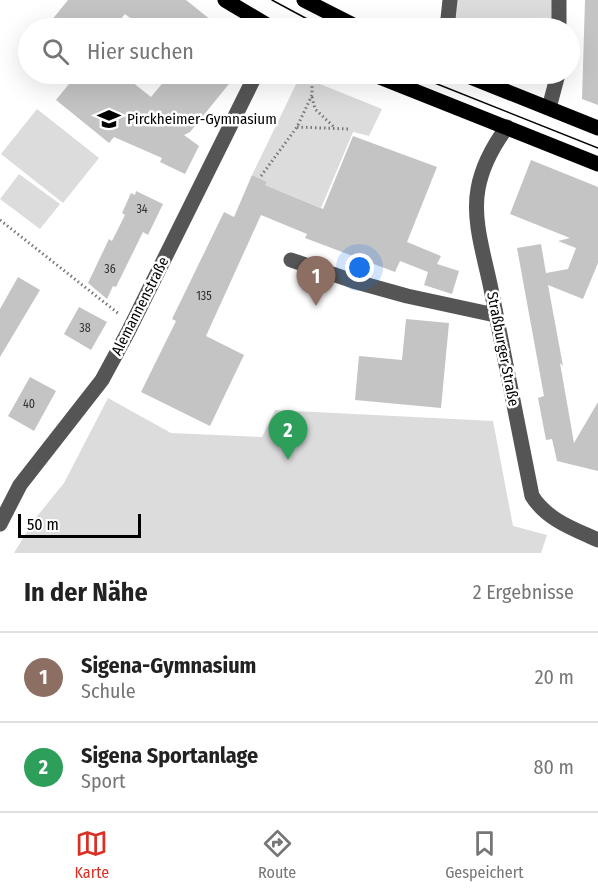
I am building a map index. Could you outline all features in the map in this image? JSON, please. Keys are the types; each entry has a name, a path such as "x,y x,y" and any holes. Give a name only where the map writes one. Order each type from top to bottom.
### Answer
{"main road":[{"path":"225,0 255,18"},
{"path":"304,0 339,18"},
{"path":"397,84 598,164"},
{"path":"488,84 598,128"}],"street":[{"path":"448,18 450,0"},
{"path":"559,0 559,18"},
{"name":"Alemannenstraße","path":"0,524 20,485 102,381 251,84"},
{"path":"549,108 555,84"},
{"name":"Straßburger Straße","path":"507,127 489,154 478,190 479,228 532,496 546,513 598,540"},
{"path":"291,260 407,296 495,315"}],"path":[{"path":"312,84 315,109 336,128"},
{"path":"261,176 297,127 312,95"},
{"path":"297,127 348,129"},
{"path":"0,220 132,324"}],"shaded area":[{"path":"453,0 553,0 553,18 452,18"},
{"path":"296,84 320,84 382,109 369,136 353,132 321,208 265,185 266,182 252,175"},
{"path":"37,109 99,158 63,203 1,154"},
{"path":"19,174 60,204 40,229 0,199"},
{"path":"108,398 171,433 262,437 275,410 493,421 513,526 547,535 541,553 14,553 34,520 64,483"}],"building":[{"path":"68,0 186,0 208,18 130,18 125,14 122,18 53,18"},
{"path":"585,0 598,0 598,105 582,99"},
{"path":"69,84 135,84 151,97 162,84 229,84 190,132 184,135 199,146 185,174 160,162 162,158 114,137 109,143 56,100"},
{"path":"353,136 437,167 407,242 441,256 437,264 459,271 452,294 424,285 428,272 400,261 395,272 305,238 307,234 261,215 206,336 244,355 210,426 141,392 176,321 172,319 224,212 234,217 252,175 267,182 265,185 323,209"},
{"path":"531,160 598,187 598,263 583,299 548,285 574,443 598,402 598,471 557,461 552,439 546,440 538,398 544,396 517,248 541,244 546,273 568,269 576,248 558,241 570,238 510,214"},
{"path":"136,191 163,204 148,235 143,232 116,287 113,286 107,299 88,283 109,239 112,241 125,215 122,213 131,193 135,195"},
{"path":"18,277 40,290 0,357 0,309"},
{"path":"79,307 107,322 91,350 64,334"},
{"path":"406,319 449,323 441,408 355,400 359,356 402,360"},
{"path":"30,377 56,391 34,431 8,416"}],"tram line":[{"path":"272,0 305,18"},
{"path":"437,84 598,148"}],"place":[{"name":"Pirckheimer-Gymnasium","path":"109,119"},
{"name":"Sigena-Gymnasium","path":"316,306"},
{"name":"Sigena Sportanlage","path":"288,460"}]}
